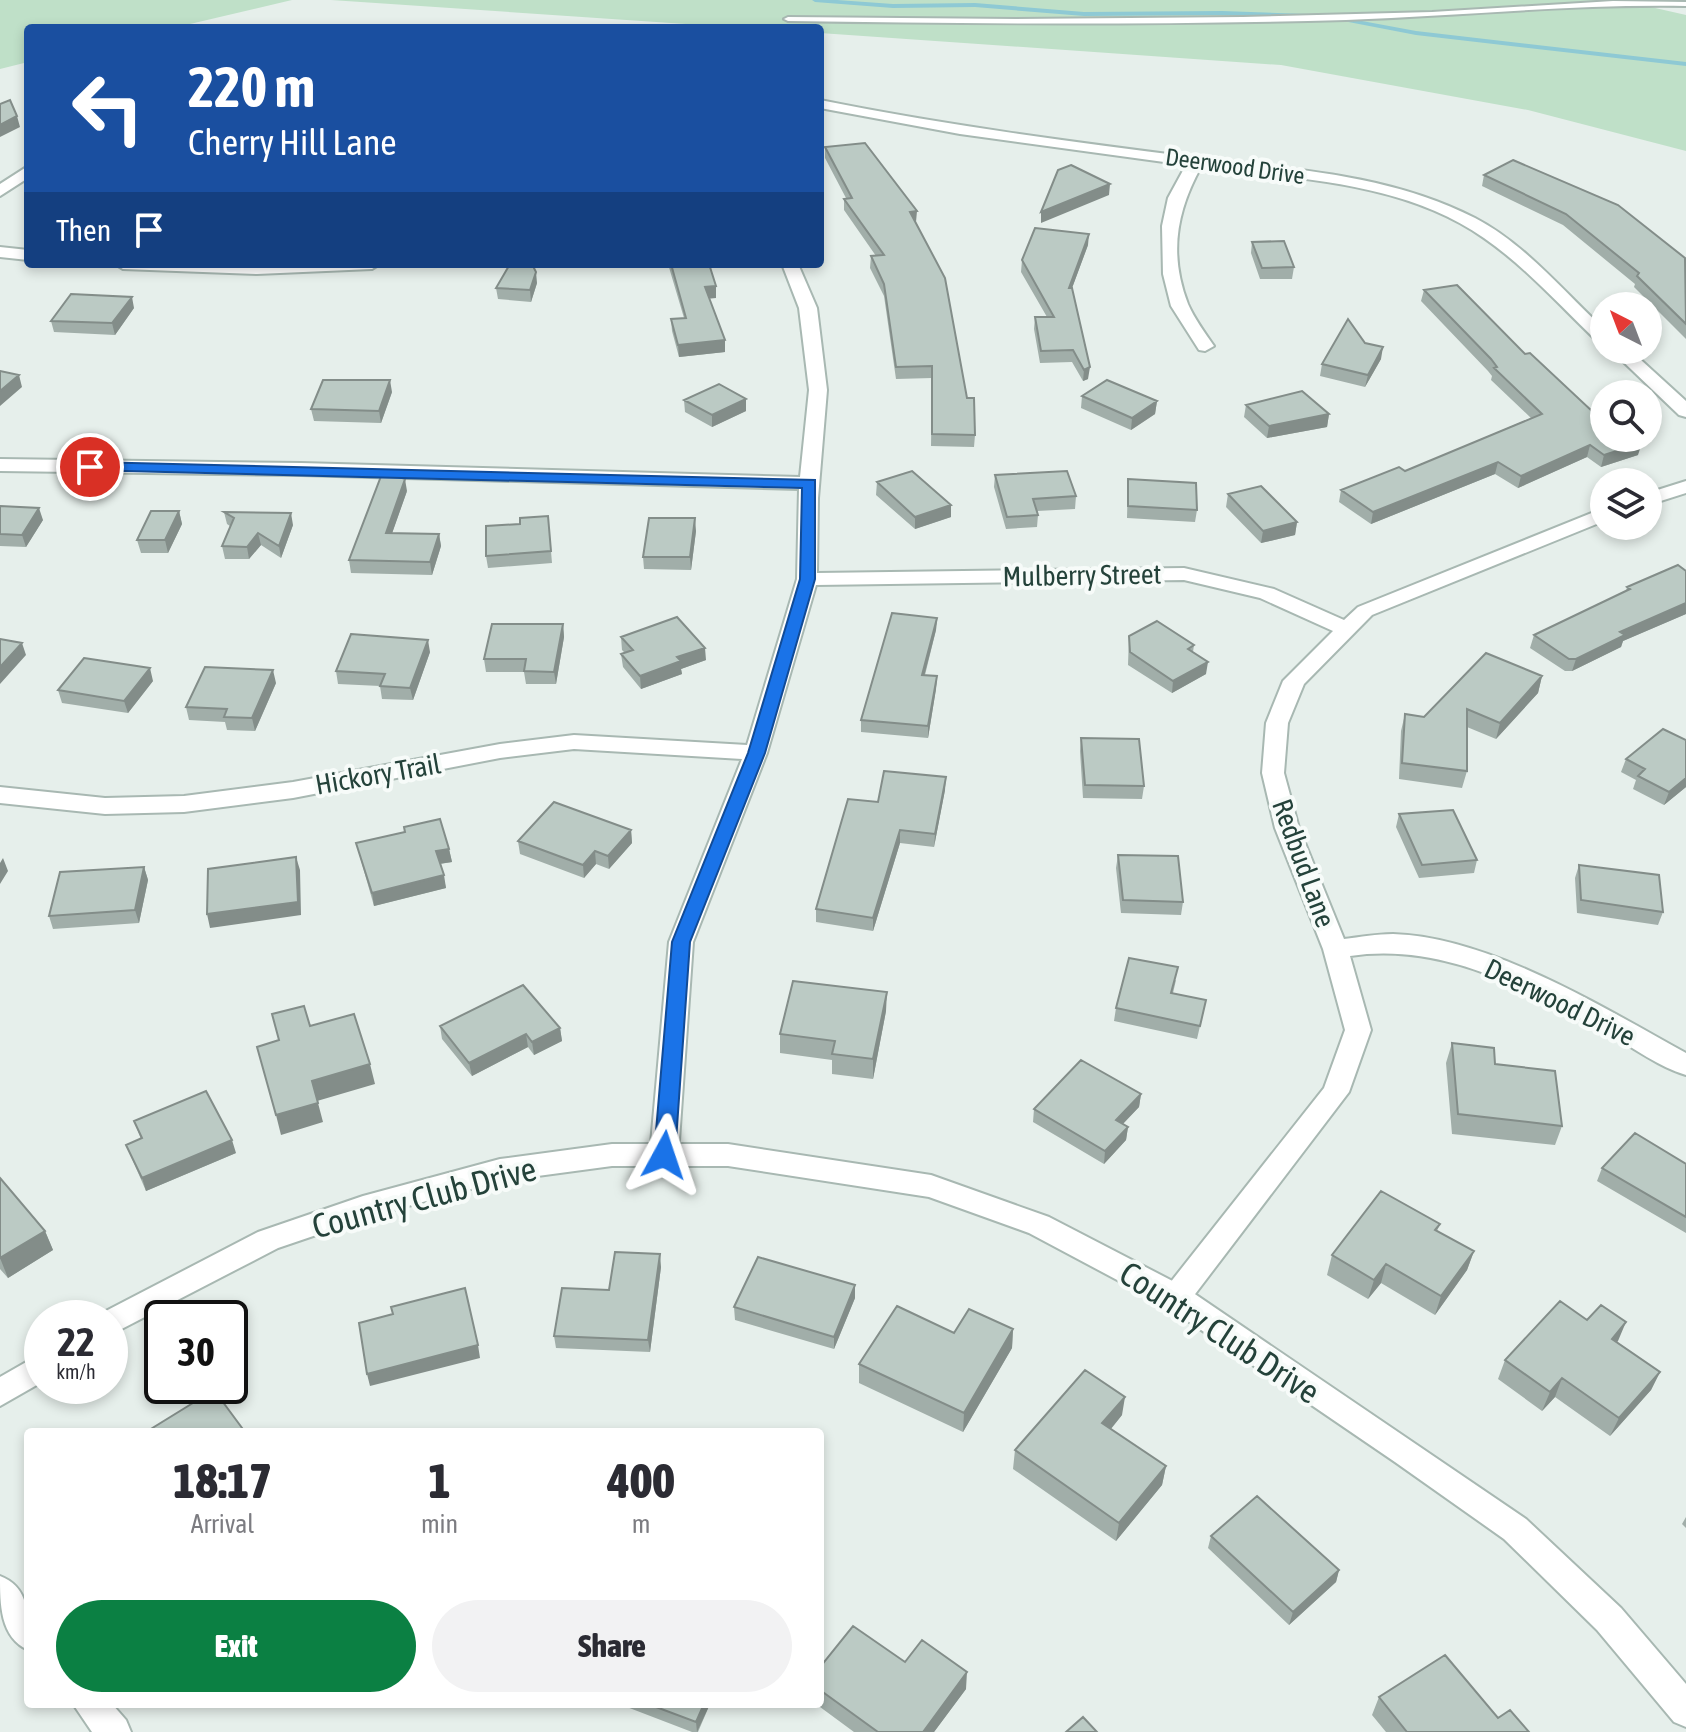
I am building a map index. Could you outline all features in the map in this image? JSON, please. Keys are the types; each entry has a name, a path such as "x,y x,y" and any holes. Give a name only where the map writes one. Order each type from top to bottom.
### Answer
{"street":[{"name":"Deerwood Drive","path":"824,105 946,129 1332,179 1430,204 1473,223 1506,247 1590,325"},
{"path":"1196,162 1176,198 1170,226 1171,274 1180,306 1205,346"},
{"path":"0,191 24,174"},
{"path":"0,252 24,255"},
{"path":"230,268 331,268"},
{"path":"664,1155 681,942 756,753 807,579 809,483 818,390 808,308 792,268"},
{"path":"1635,364 1686,411"},
{"path":"0,465 301,469 809,483"},
{"path":"1662,495 1686,487"},
{"name":"Redbud Lane","path":"1176,1297 1336,1092 1358,1030 1336,949 1287,828 1273,773 1277,723 1294,681 1365,611 1590,520"},
{"name":"Mulberry Street","path":"807,579 1184,574 1237,583 1293,601 1345,629"},
{"name":"Hickory Trail","path":"0,795 105,806 184,804 293,790 500,751 574,742 756,753"},
{"name":"Deerwood Drive","path":"1336,949 1396,943 1465,957 1513,974 1685,1061"},
{"name":"Country Club Drive","path":"128,1314 268,1240 373,1204 500,1170 612,1155 728,1155 931,1186 1039,1225 1176,1297 1515,1529 1609,1619 1686,1710"},
{"path":"0,1393 24,1378"},
{"path":"0,1591 24,1628"},
{"path":"93,1708 114,1732"}],"lane":[{"path":"788,19 1252,19 1397,16 1586,2 1686,4"}],"green space":[{"path":"0,0 292,0 190,24 24,24 24,63 0,69"},
{"path":"331,0 1620,0 1686,15 1686,151 1528,110 1281,65 824,33 824,24 686,24"}],"building":[{"path":"10,100 17,116 0,125 0,104"},
{"path":"865,143 917,211 910,212 945,278 967,398 974,398 975,435 932,434 932,366 896,367 884,284 871,256 884,255 844,199 852,198 825,147"},
{"path":"1513,160 1618,205 1685,258 1686,324 1662,300 1662,292 1653,292 1637,276 1639,273 1566,214 1484,175"},
{"path":"1071,165 1110,184 1041,212 1058,170"},
{"path":"1035,228 1089,234 1069,288 1072,288 1090,367 1084,370 1073,350 1041,351 1035,317 1054,317 1022,260"},
{"path":"1284,241 1294,267 1262,268 1252,242"},
{"path":"508,268 534,268 536,272 530,290 496,288"},
{"path":"672,268 710,268 716,286 705,287 725,340 678,345 671,319 686,318"},
{"path":"1457,285 1525,354 1530,353 1590,409 1590,445 1521,476 1498,462 1373,512 1341,490 1399,467 1405,471 1542,414 1494,368 1497,367 1491,359 1424,290"},
{"path":"71,294 132,297 112,323 51,321"},
{"path":"1348,319 1365,343 1383,347 1368,375 1322,364"},
{"path":"0,371 19,375 0,391"},
{"path":"323,380 390,380 379,411 311,409"},
{"path":"1107,380 1157,401 1132,418 1082,396"},
{"path":"719,384 746,399 712,415 684,400"},
{"path":"1302,391 1329,414 1269,426 1246,405"},
{"path":"383,471 405,479 386,533 439,534 430,562 349,560"},
{"path":"912,471 951,505 915,517 877,482"},
{"path":"1067,471 1076,496 1033,499 1038,515 1007,517 995,475"},
{"path":"1128,479 1196,483 1197,510 1128,506"},
{"path":"1261,486 1297,522 1263,531 1228,494"},
{"path":"0,506 39,508 22,535 0,534"},
{"path":"151,511 179,511 165,540 137,540"},
{"path":"224,512 291,513 279,546 258,533 247,547 222,546 234,518"},
{"path":"548,516 551,551 486,556 486,526 520,524 520,518"},
{"path":"649,518 695,518 690,557 643,557"},
{"path":"1678,565 1686,571 1686,603 1620,632 1625,635 1576,659 1569,659 1534,635 1630,589 1627,587"},
{"path":"892,613 937,618 922,675 937,676 928,726 861,720"},
{"path":"677,617 705,648 677,657 681,661 640,676 621,654 633,650 621,637"},
{"path":"1157,621 1194,645 1188,649 1208,662 1173,681 1130,652 1129,636"},
{"path":"492,624 563,624 554,672 524,671 526,659 484,659"},
{"path":"351,634 428,640 410,688 380,686 385,674 336,671"},
{"path":"0,639 22,643 0,667"},
{"path":"1486,653 1542,676 1500,723 1467,709 1467,771 1402,763 1405,714 1424,717"},
{"path":"84,658 150,668 124,701 58,690"},
{"path":"205,667 273,670 252,718 224,717 227,709 186,707"},
{"path":"1663,729 1686,740 1686,778 1669,792 1638,776 1645,769 1626,759"},
{"path":"1081,738 1139,739 1144,786 1085,785"},
{"path":"884,771 946,777 935,834 900,830 873,918 816,909 848,799 878,802"},
{"path":"554,802 631,830 608,856 595,851 583,865 518,841"},
{"path":"1453,810 1477,860 1422,865 1399,814"},
{"path":"440,819 449,849 436,851 444,875 372,893 356,843 405,832 404,827"},
{"path":"1118,855 1178,856 1183,902 1123,900"},
{"path":"296,857 298,902 207,914 208,869"},
{"path":"1579,865 1659,875 1663,912 1581,900"},
{"path":"144,867 135,910 49,916 60,872"},
{"path":"1129,958 1178,967 1171,993 1206,1000 1200,1026 1116,1008"},
{"path":"793,981 887,992 873,1059 832,1054 835,1041 780,1034"},
{"path":"523,985 560,1028 532,1042 526,1034 469,1063 440,1026"},
{"path":"304,1006 310,1026 354,1014 370,1064 312,1081 318,1103 276,1115 257,1047 279,1040 272,1014"},
{"path":"1452,1043 1494,1048 1495,1064 1555,1071 1562,1126 1458,1114"},
{"path":"1081,1060 1141,1094 1116,1120 1128,1127 1105,1151 1034,1109"},
{"path":"206,1091 232,1140 142,1178 126,1145 142,1138 134,1121"},
{"path":"1635,1133 1686,1164 1686,1217 1602,1168"},
{"path":"0,1178 45,1231 0,1258"},
{"path":"1381,1191 1440,1224 1435,1230 1474,1251 1441,1296 1386,1264 1374,1280 1332,1255"},
{"path":"615,1252 660,1254 648,1340 554,1336 562,1288 609,1290"},
{"path":"758,1257 855,1285 834,1337 734,1307"},
{"path":"465,1288 478,1345 367,1374 359,1323 393,1314 391,1307"},
{"path":"1560,1301 1587,1320 1601,1305 1626,1322 1612,1339 1660,1372 1619,1418 1562,1378 1550,1392 1505,1360"},
{"path":"897,1306 954,1333 969,1309 1013,1329 964,1413 859,1364"},
{"path":"1085,1370 1125,1397 1102,1423 1166,1466 1119,1523 1015,1450"},
{"path":"191,1404 224,1404 242,1428 152,1428"},
{"path":"1257,1496 1339,1570 1293,1612 1211,1536"},
{"path":"853,1626 905,1662 922,1640 967,1672 923,1732 878,1732 824,1693 824,1662"},
{"path":"1445,1655 1498,1718 1510,1710 1529,1732 1407,1732 1379,1697"},
{"path":"659,1708 702,1708 696,1722"},
{"path":"1083,1717 1097,1732 1066,1732"}],"waterway":[{"path":"815,0 893,6 975,5 1084,14 1307,16"},
{"path":"1335,18 1416,33 1686,64"}],"route":[{"path":"90,467 301,469 809,483 807,579 756,753 681,942 664,1155"}]}
